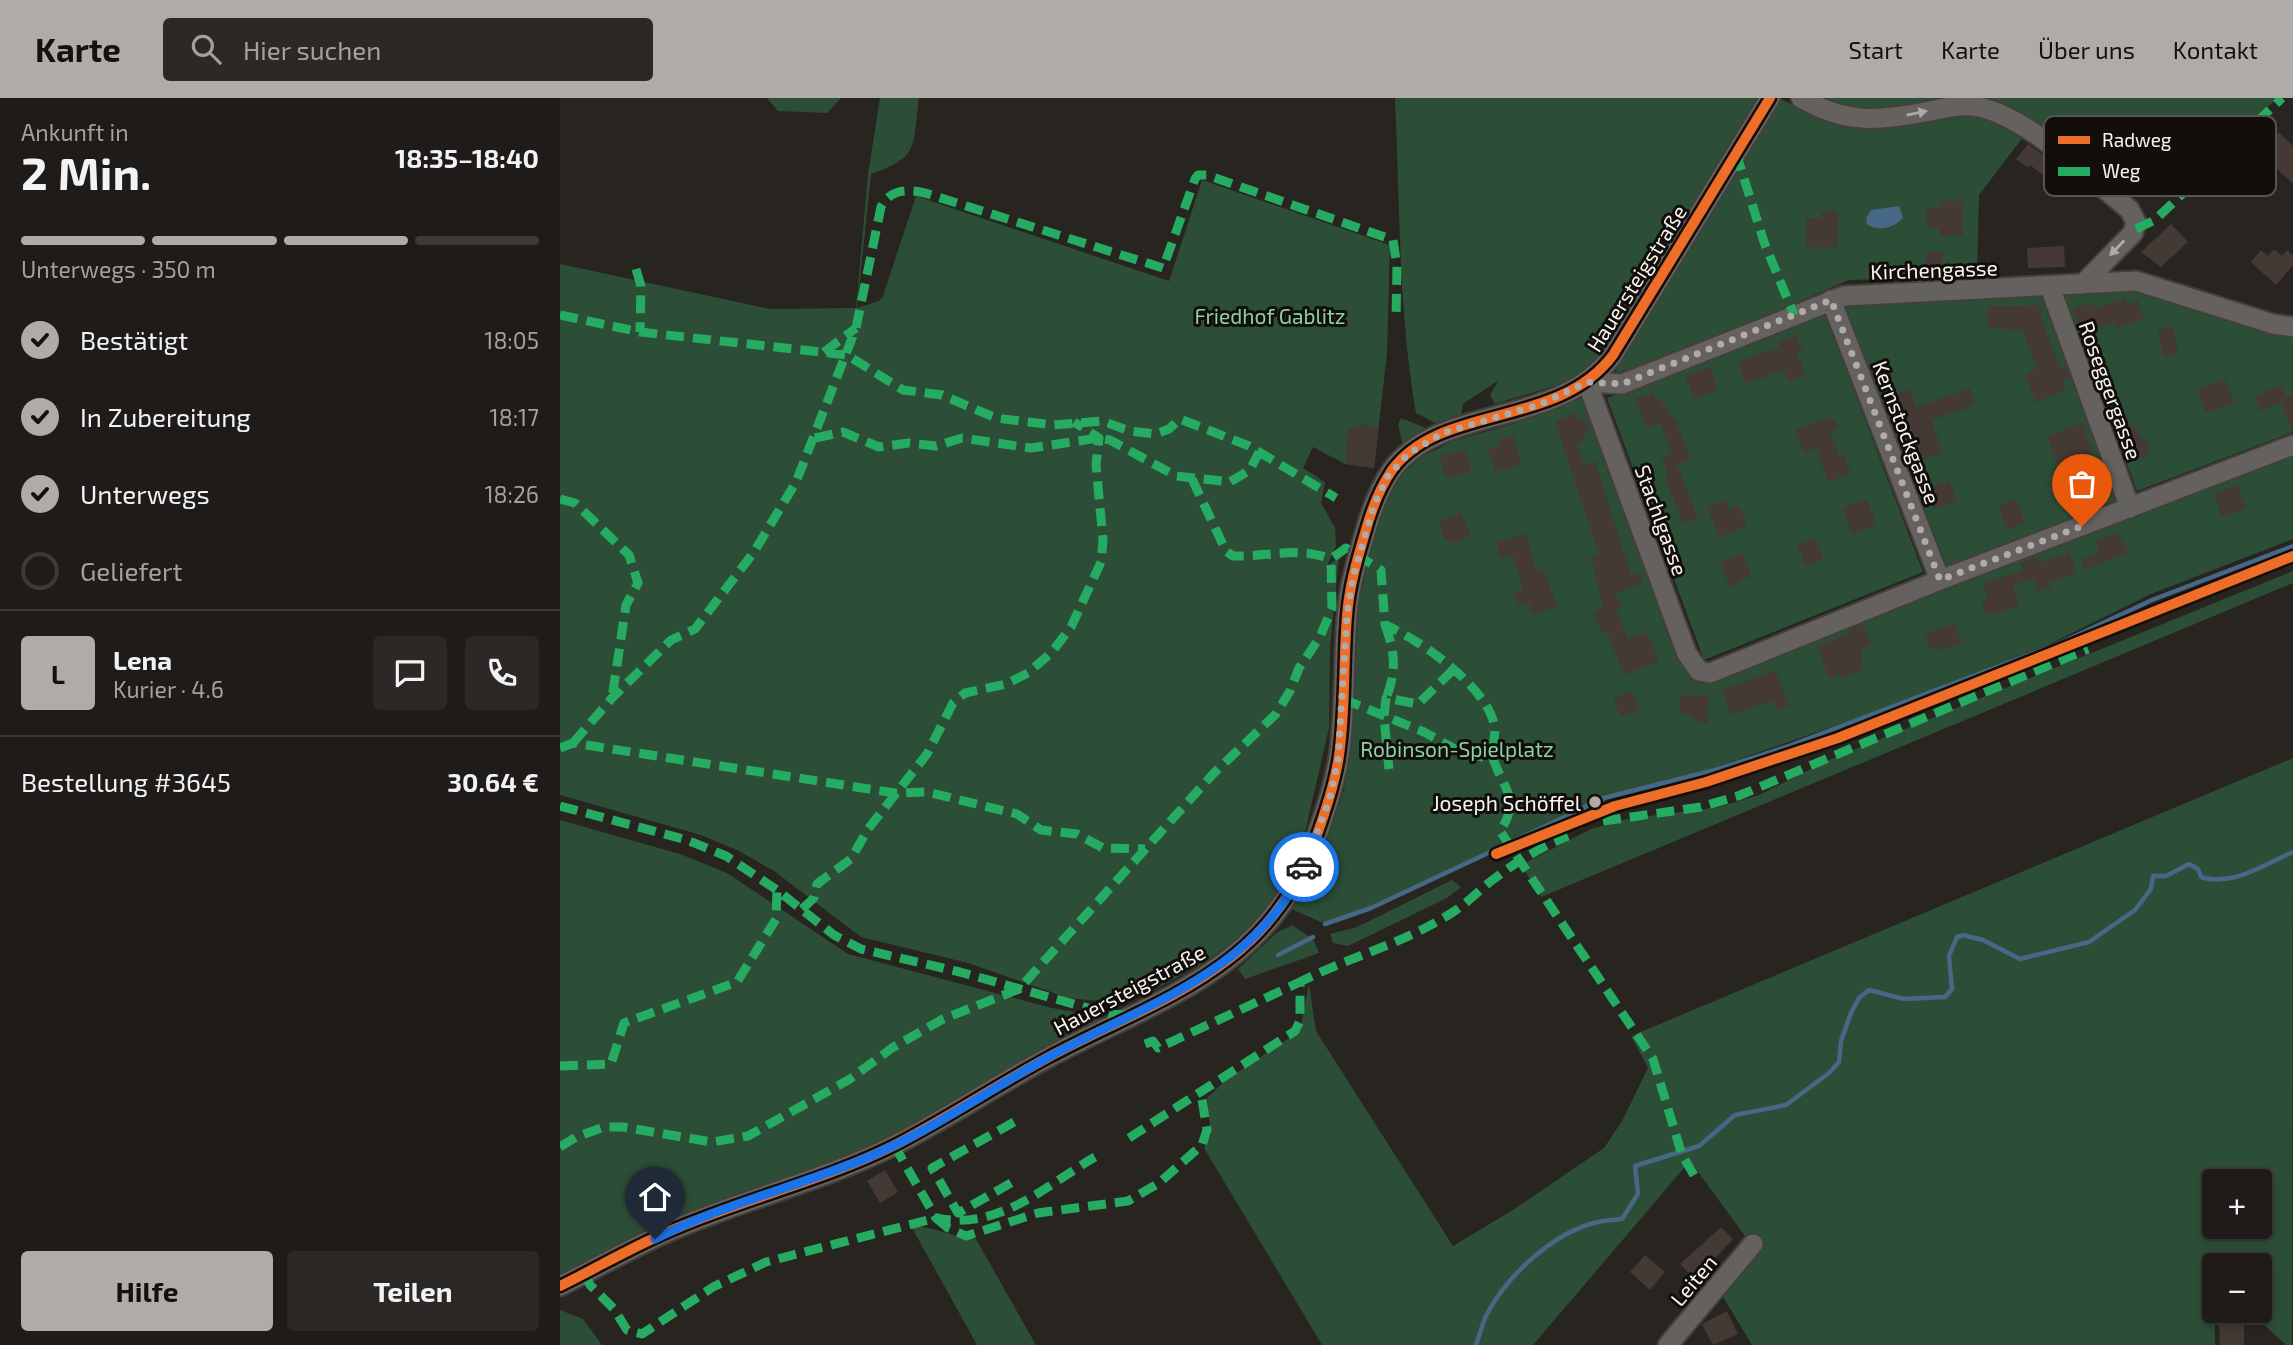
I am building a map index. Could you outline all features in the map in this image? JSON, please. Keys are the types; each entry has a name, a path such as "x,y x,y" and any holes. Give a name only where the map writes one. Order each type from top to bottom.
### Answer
{"street":[{"name":"Hauersteigstraße","path":"560,1286 676,1228 894,1145 1049,1057 1185,989 1219,968 1244,947 1279,911 1297,882 1329,801 1340,741 1349,593 1367,524 1388,476 1408,454 1443,433 1541,404 1587,382 1613,355 1770,98"},
{"path":"1801,98 1827,112 1849,118 1884,120 1972,105 2002,112 2044,141"},
{"path":"2083,284 2133,233 2136,222 2129,208 2114,196"},
{"name":"Kirchengasse","path":"1587,382 1622,384 1844,296 2050,287 2107,281 2147,282 2273,324 2293,327"},
{"name":"Roseggergasse","path":"2050,287 2130,508"},
{"name":"Kernstockgasse","path":"1831,300 1940,580"},
{"name":"Stachlgasse","path":"1587,382 1688,654 1699,671 1710,673 1940,580"},
{"path":"1940,580 2293,445"},
{"name":"Leiten","path":"1668,1345 1753,1244"}],"green space":[{"path":"767,98 841,98 827,113 778,111"},
{"name":"Friedhof Gablitz","path":"880,98 919,98 911,148 899,162 871,174 857,308 879,301 883,296 916,196 1169,281 1202,180 1390,245 1387,353 1374,468 1345,464 1313,447 1303,468 1325,482 1321,503 1335,528 1336,546 1327,566 1339,557 1330,648 1329,728 1303,841 1263,919 1204,963 1150,992 1111,1002 1068,998 968,963 861,937 774,871 739,851 701,835 560,795 560,264 770,309 856,308 868,174"},
{"path":"1395,98 1758,98 1610,347 1580,378 1495,404 1490,395 1499,380 1463,404 1461,416 1435,423 1416,413 1410,374 1403,295"},
{"path":"1779,98 1805,111 1974,111 2027,132 1979,195 1977,277 1849,280 1691,348 1617,373 1616,369"},
{"path":"1815,98 1962,98 1910,109 1855,111"},
{"path":"1966,98 2277,98 2258,116 2044,116 2044,128 2011,109 1989,101"},
{"path":"2137,288 2293,337 2293,432 2137,491 2065,296"},
{"path":"2043,297 2117,500 1947,566 1842,305"},
{"path":"1824,312 1923,572 1704,660 1607,398"},
{"name":"Robinson-Spielplatz","path":"1581,398 1678,660 1696,679 1908,605 2124,519 2293,456 2293,539 2151,594 2052,643 1892,706 1714,768 1606,796 1605,805 1558,822 1337,922 1321,922 1289,908 1322,856 1344,790 1353,724 1359,604 1374,535 1394,482 1421,457 1453,441 1516,423"},
{"path":"1401,418 1424,427 1427,432 1403,447 1398,424"},
{"path":"2293,571 2293,583 1541,897 1521,865 1591,829 1627,819 1719,807 1759,795 1831,759"},
{"path":"2293,758 2292,1345 2286,1345 2262,1323 2272,1323 2272,1253 2202,1253 2202,1323 2215,1323 2215,1345 1752,1345 1722,1295 1748,1240 1690,1161 1533,1345 1322,1345 1204,1148 1211,1135 1207,1098 1226,1080 1300,1031 1309,984 1316,1031 1453,1246 1516,1208 1604,1148 1622,1121 1648,1068 1631,1036"},
{"path":"560,820 680,854 727,873 848,954 1052,1008 1099,1016 1103,1021 889,1139 560,1279"},
{"path":"1452,880 1461,887 1447,898 1348,946 1333,943 1330,934 1357,927"},
{"path":"1292,925 1313,939 1319,953 1245,979 1238,969 1276,933"},
{"path":"911,1226 976,1239 1036,1345 977,1345"},
{"path":"560,1310 583,1319 602,1345 560,1345"}],"water":[{"path":"1899,206 1903,218 1895,224 1881,228 1867,224 1866,218 1871,210"}],"building":[{"path":"2279,132 2293,146 2293,184 2276,168 2276,135"},
{"path":"2028,144 2044,156 2044,176 2030,165 2028,168 2016,159"},
{"path":"1941,201 1963,201 1963,236 1939,236 1939,228 1927,228 1927,207 1941,207"},
{"path":"1821,211 1838,211 1838,247 1806,247 1806,218 1821,218"},
{"path":"2171,224 2188,242 2161,267 2141,252"},
{"path":"2064,246 2065,267 2028,268 2027,248"},
{"path":"2274,249 2282,256 2287,250 2293,256 2293,265 2276,285 2251,262 2261,250 2268,256"},
{"path":"1926,252 1943,252 1943,268 1926,268"},
{"path":"2125,298 2127,304 2138,300 2144,319 2116,329 2113,322 2082,332 2073,309 2093,302 2095,308"},
{"path":"2031,302 2043,309 2040,315 2055,355 2061,368 2066,367 2070,378 2063,381 2066,389 2036,403 2025,374 2037,369 2022,330 1988,328 1988,306 2029,306"},
{"path":"2173,326 2178,354 2163,357 2158,329"},
{"path":"1797,335 1802,350 1797,352 1805,375 1788,381 1784,370 1746,384 1738,362 1780,347 1778,342"},
{"path":"1710,367 1718,391 1694,399 1685,376"},
{"path":"2225,379 2234,403 2206,413 2198,389"},
{"path":"2282,385 2286,397 2293,395 2293,432 2281,403 2260,411 2254,396"},
{"path":"1970,388 1975,405 1932,420 1942,453 1914,462 1890,396 1910,389 1916,407"},
{"path":"1653,392 1656,400 1661,399 1664,407 1667,406 1670,418 1675,417 1690,460 1677,464 1698,518 1683,524 1665,477 1668,476 1662,458 1672,454 1660,423 1647,428 1635,399"},
{"path":"1575,413 1578,420 1585,417 1590,429 1583,432 1586,440 1576,444 1585,465 1595,461 1631,575 1640,572 1644,582 1615,594 1622,608 1616,611 1628,639 1647,632 1659,661 1624,675 1607,631 1602,633 1593,612 1603,607 1591,556 1599,554 1555,421"},
{"path":"1828,417 1835,420 1838,427 1830,434 1840,457 1844,455 1851,473 1828,482 1816,448 1804,453 1795,430"},
{"path":"2082,423 2093,453 2058,466 2047,436"},
{"path":"2130,423 2132,429 2137,428 2141,439 2145,438 2150,449 2147,451 2148,455 2129,462 2117,428"},
{"path":"1359,424 1379,427 1374,468 1345,464 1349,427 1358,428"},
{"path":"1513,435 1522,464 1495,472 1488,449 1500,446 1498,440"},
{"path":"1466,450 1471,472 1445,478 1440,456"},
{"path":"1949,480 1957,501 1934,509 1926,489"},
{"path":"2238,485 2246,508 2222,517 2214,494"},
{"path":"1867,499 1877,525 1852,534 1843,508"},
{"path":"2016,499 2025,523 2007,530 1998,506"},
{"path":"1726,500 1729,510 1739,506 1747,526 1719,537 1707,507"},
{"path":"1461,512 1471,535 1450,544 1442,535 1440,521"},
{"path":"2117,532 2129,552 2085,570 2081,560 2099,553 2095,541"},
{"path":"1526,534 1536,571 1543,568 1557,606 1533,615 1529,603 1519,606 1514,592 1523,589 1513,555 1501,559 1496,542"},
{"path":"1815,538 1824,559 1806,566 1797,545"},
{"path":"2069,552 2077,573 2049,583 2051,587 2038,592 2033,578 2013,586 2019,606 1986,615 1982,600 1988,599 1983,583 2023,571 2020,563 2037,557 2039,563"},
{"path":"1743,553 1751,575 1730,588 1720,561"},
{"path":"1954,623 1962,643 1941,651 1939,646 1930,649 1924,635"},
{"path":"1863,624 1871,645 1861,648 1861,671 1842,678 1840,674 1829,678 1817,646 1851,633 1849,630"},
{"path":"1775,671 1789,705 1777,710 1773,701 1731,715 1722,690"},
{"path":"1632,691 1640,710 1621,717 1613,699"},
{"path":"1680,695 1708,695 1708,723 1697,722 1687,713 1680,713"},
{"path":"885,1170 898,1192 880,1203 867,1181"},
{"path":"1721,1227 1733,1239 1695,1280 1680,1264"},
{"path":"1645,1255 1665,1272 1650,1290 1630,1272"},
{"path":"1727,1311 1738,1334 1713,1345 1702,1324"},
{"path":"2219,1325 2244,1325 2244,1345 2220,1345"}],"waterway":[{"path":"1325,924 1371,908 1584,808 1592,801 1715,770 1786,747 2060,643 2152,600 2293,546"},
{"path":"1476,1345 1485,1318 1496,1300 1506,1285 1532,1258 1578,1229 1601,1221 1622,1219 1638,1194 1635,1166 1699,1146 1735,1115 1786,1105 1829,1073 1839,1062 1841,1041 1851,1013 1859,998 1869,990 1904,999 1945,997 1952,989 1949,956 1957,937 1963,935 1983,940 2020,959 2089,942 2135,910 2151,889 2153,876 2166,876 2189,864 2198,869 2201,877 2237,877 2293,852"},
{"path":"1278,955 1313,937"}],"marked path":[{"path":"2263,116 2282,98"},
{"path":"1736,153 1764,242 1794,315"},
{"path":"573,743 612,698 671,640 695,629 754,552 796,482 856,328 881,207 894,194 906,191 925,193 1163,268 1195,179 1198,175 1207,175 1393,240 1397,266 1396,320"},
{"path":"2136,229 2155,220 2180,196"},
{"path":"636,269 641,286 640,332"},
{"path":"560,315 640,332 847,355 903,390 942,395 996,418 1053,425 1102,421 1130,431 1155,434 1169,429 1180,419 1249,446 1336,498"},
{"path":"824,352 856,328"},
{"path":"802,909 814,898 817,884 851,859 868,829 927,754 953,703 965,693 1006,684 1028,673 1052,652 1071,627 1101,562 1103,540 1096,465 1099,438 1074,422"},
{"path":"815,438 843,432 879,447 909,443 936,446 962,438 1031,448 1099,438 1110,440 1176,476 1230,482 1250,470 1259,452"},
{"path":"1192,479 1226,551 1233,556 1307,553 1331,559"},
{"path":"560,499 575,503 629,555 638,583 626,605 612,698"},
{"path":"560,1147 576,1137 604,1127 623,1127 712,1142 748,1136 850,1079 892,1048 943,1019 1019,989 1213,774 1276,714 1290,691 1299,668 1320,637 1332,608 1331,559 1346,548 1381,570 1385,625 1432,652 1465,680 1488,709 1495,729 1493,757 1510,802 1500,831 1653,1059 1682,1155 1695,1177"},
{"path":"1385,625 1393,661 1392,679 1386,698"},
{"path":"1603,821 1701,807 1738,796 2088,649"},
{"path":"1389,769 1384,717 1386,698 1418,704 1453,670"},
{"path":"1343,699 1424,732 1457,750 1493,760"},
{"path":"560,748 573,743 895,793 927,792 1017,814 1041,830 1077,834 1103,848 1145,849"},
{"path":"560,806 687,840 726,856 777,890 834,935 861,949 960,972 1109,1014 1127,1015"},
{"path":"1129,1138 1295,1031 1300,1021 1300,982 1438,921 1514,864 1568,836"},
{"path":"560,1066 611,1064 624,1023 737,982 776,919 777,890"},
{"path":"1145,1044 1153,1041 1158,1048 1300,982"},
{"path":"585,1274 590,1285 614,1309 627,1330 642,1334 713,1287 766,1262 936,1218 948,1228 966,1236 1038,1213 1128,1201 1159,1183 1202,1145 1207,1130 1201,1093"},
{"path":"1014,1122 932,1168 958,1213 1018,1179"},
{"path":"894,1145 936,1218 959,1220 1001,1212 1095,1157"}],"cycle path":[{"path":"560,1286 677,1228 840,1169 893,1146 1047,1058 1204,977 1237,952 1268,923 1293,887 1314,843 1331,793 1341,744 1350,595 1356,563 1370,517 1387,477 1413,449 1439,434 1562,395 1590,378 1613,355 1770,98"},
{"path":"1496,854 1615,806 1706,782 1838,738 2293,556"}],"way so far":[{"path":"1304,867 1329,801 1338,760 1349,593 1367,524 1378,495 1396,464 1443,433 1541,404 1563,396 1587,382 1622,384 1831,300 1940,580 2082,526"}],"place":[{"name":"Joseph Schöffel","path":"1595,802"}],"route":[{"path":"655,1239 676,1228 894,1145 1049,1057 1185,989 1219,968 1259,932 1279,911 1304,867"}]}
